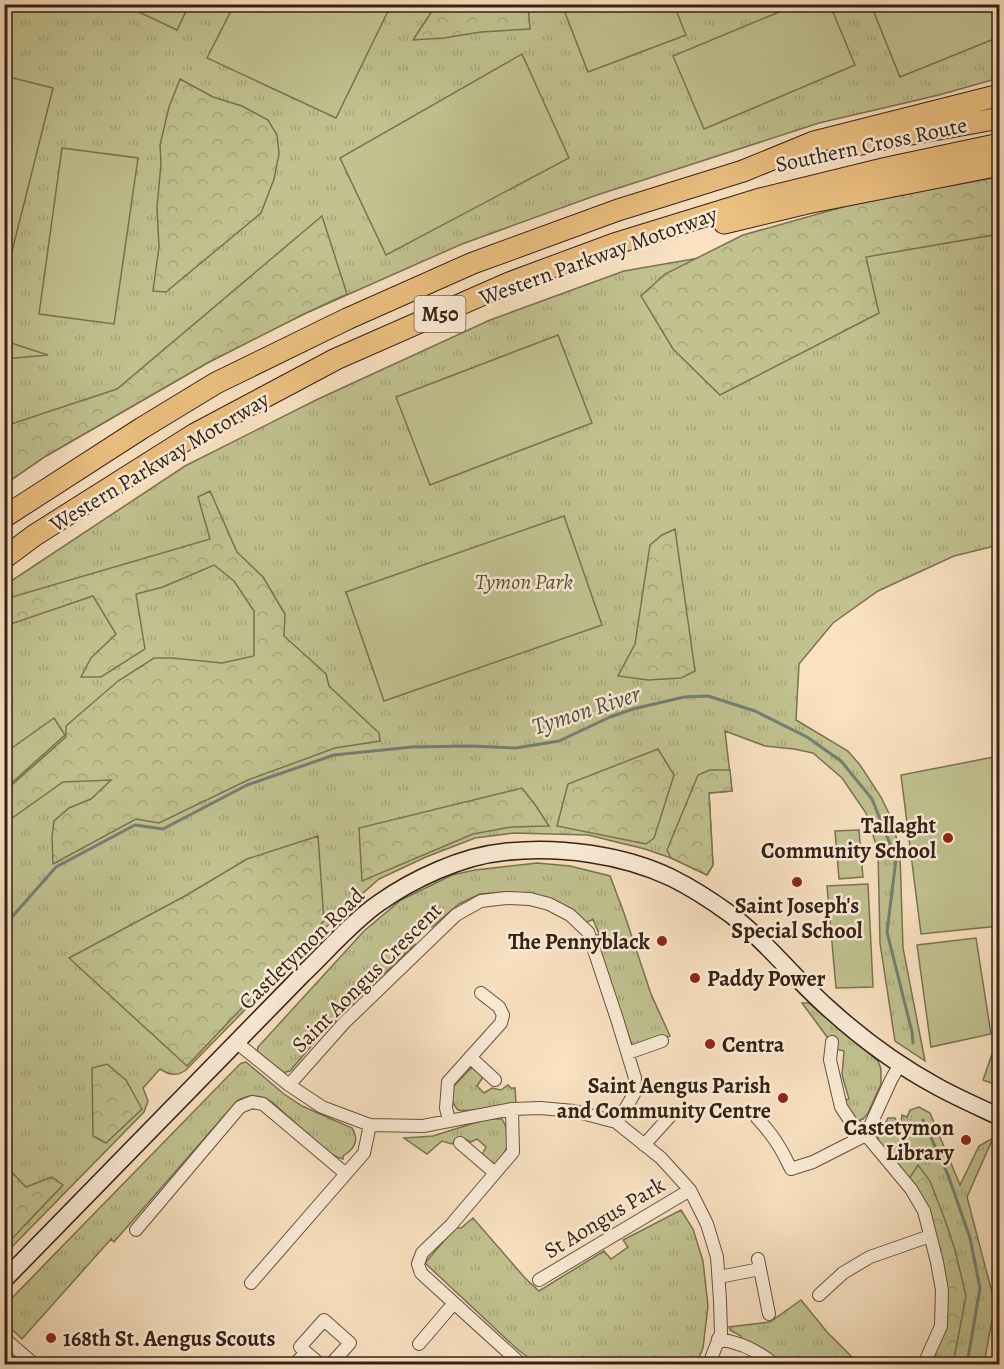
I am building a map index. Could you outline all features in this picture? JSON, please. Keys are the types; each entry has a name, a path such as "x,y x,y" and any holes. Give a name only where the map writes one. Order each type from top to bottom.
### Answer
{"highway":[{"name":"M50","path":"743,171 814,142 999,95"},
{"name":"Southern Cross Route","path":"743,171 896,137 999,118"},
{"name":"Western Parkway Motorway","path":"4,558 35,535 195,434 336,359 509,283 614,244 760,199 999,144"},
{"name":"M50","path":"916,162 999,155"},
{"name":"M50","path":"614,244 718,225 807,203 999,165"},
{"name":"Western Parkway Motorway","path":"4,517 216,383 347,319 473,263 618,210 743,171"}],"street":[{"name":"Castletymon Road","path":"4,1280 348,929 377,904 425,876 466,860 502,852 569,851 641,866 672,878 735,919 773,953 826,1007 858,1034 938,1088 999,1117"},
{"name":"Saint Aongus Crescent","path":"289,1085 344,1023 456,915 481,901 506,898 530,899 549,904 570,915 588,932 635,1078 634,1094 616,1122"},
{"path":"449,1120 446,1108 448,1082 501,1023 503,1015 499,1008 481,993"},
{"path":"627,1053 662,1041"},
{"path":"236,1042 289,1085 322,1107 370,1125 423,1126 512,1109 540,1108 574,1112 616,1122 661,1158 690,1190 707,1224 717,1257 720,1333 709,1365"},
{"path":"832,1042 830,1060 841,1107 851,1122 866,1135 911,1189 924,1211 942,1290 941,1326 924,1365"},
{"path":"470,1057 495,1080"},
{"path":"757,1118 781,1148 791,1169 813,1162 866,1135 900,1064"},
{"path":"136,1230 240,1107 252,1102 263,1104 346,1174"},
{"path":"512,1109 513,1152 451,1225 422,1253 418,1264 421,1273 521,1365"},
{"path":"644,1145 672,1114"},
{"path":"251,1283 364,1153 370,1125"},
{"path":"460,1143 495,1173"},
{"name":"St Aongus Park","path":"539,1280 690,1190"},
{"path":"819,1295 843,1273 870,1257 930,1236"},
{"path":"719,1277 759,1264 769,1314"},
{"path":"419,1344 454,1303"},
{"path":"320,1365 300,1347 324,1320 350,1343 331,1365"},
{"path":"4,1338 34,1365"},
{"path":"718,1339 746,1346 761,1354 774,1365"},
{"path":"295,1365 306,1352"}],"green space":[{"path":"234,4 391,5 336,118 207,58"},
{"path":"5,5 999,5 999,78 939,95 819,123 597,195 462,244 304,314 209,362 46,456 5,484"},
{"path":"124,5 189,5 177,30"},
{"path":"436,5 528,5 530,29 413,40"},
{"path":"562,5 674,5 686,35 588,72"},
{"path":"796,5 830,5 855,65 704,129 673,56"},
{"path":"871,5 999,5 999,37 900,77"},
{"path":"522,54 569,158 386,255 340,158"},
{"path":"4,76 53,88 5,279"},
{"path":"180,79 213,97 242,106 268,120 277,135 279,154 274,179 261,213 166,292 153,291 159,247 157,207 161,164 160,145 169,107"},
{"path":"62,148 138,158 114,324 39,314"},
{"path":"999,177 999,234 866,257 879,313 720,395 673,349 641,296 665,274 743,235 864,201"},
{"name":"Tymon Park","path":"999,206 999,545 954,556 878,591 833,623 799,664 796,720 848,751 881,797 893,822 900,855 903,948 925,1061 895,1041 880,943 878,851 866,813 842,778 813,753 765,746 725,731 732,791 709,793 713,865 707,875 645,849 588,835 513,833 475,838 379,879 336,917 186,1070 173,1074 160,1069 143,1088 148,1101 144,1112 5,1254 5,585 185,466 316,400 490,320 624,271"},
{"path":"322,216 347,294 209,362 46,456 5,484 5,426 117,389"},
{"path":"558,335 592,423 430,485 396,397"},
{"path":"5,341 48,355 5,359"},
{"path":"210,491 237,552 263,577 285,614 284,636 326,674 329,686 379,733 380,741 335,748 248,780 159,823 136,819 53,864 54,821 69,808 91,799 111,780 63,782 5,823 5,791 66,737 66,726 118,681 154,658 222,663 254,656 254,611 234,581 214,565 163,587 136,594 145,649 101,677 81,677 91,658 116,634 93,596 5,626 5,599 210,539 198,497"},
{"path":"564,516 602,625 384,701 346,592"},
{"path":"675,529 695,671 681,678 648,680 618,676 635,644 650,545 662,535"},
{"path":"54,718 65,735 5,789 5,753"},
{"path":"658,749 674,775 654,838 646,844 557,826 568,784"},
{"path":"999,756 999,926 921,934 901,775"},
{"path":"710,770 730,770 732,791 709,793 713,865 707,875 671,858 667,850 698,775"},
{"path":"522,788 549,826 512,827 473,834 362,881 359,828"},
{"path":"859,830 863,877 839,879 835,831"},
{"path":"318,836 324,921 187,1066 69,958 185,896 247,859"},
{"path":"537,863 570,866 610,876 651,994 670,1036 636,1047 632,1045 595,944 595,936 599,934 593,919 584,924 539,897 507,892 480,894 459,904 432,927 424,924 411,937 415,944 332,1024 325,1018 313,1032 318,1038 290,1071 282,1073 257,1052 258,1047 364,931 401,900 452,875"},
{"path":"868,884 873,987 836,988 827,886"},
{"path":"976,938 991,1034 931,1047 917,945"},
{"path":"802,1003 809,1003 878,1061 881,1069 881,1084 863,1119 857,1121 842,1101 849,1099 842,1075 844,1051 836,1049"},
{"path":"999,1034 999,1086 983,1080"},
{"path":"246,1062 302,1106 352,1128 356,1137 353,1147 343,1156 343,1159 337,1157 328,1152 268,1099 255,1096 237,1101 114,1242 111,1239 22,1339 5,1323 5,1305 239,1065"},
{"path":"107,1064 126,1080 142,1109 106,1143 93,1136 92,1068"},
{"path":"472,1067 483,1077 477,1086 484,1093 492,1088 501,1090 508,1085 515,1088 516,1104 458,1110 452,1102 453,1087"},
{"path":"919,1107 930,1113 960,1185 979,1146 993,1138 967,1197 995,1304 984,1364 927,1364 944,1329 933,1234 879,1143 878,1137 888,1118 895,1118 897,1122 901,1122 902,1115 907,1117 910,1110"},
{"path":"487,1119 502,1119 508,1132 507,1148 496,1164 486,1162 482,1155 486,1147 477,1139 471,1142 459,1137 452,1144 442,1141 427,1154 404,1138 433,1136"},
{"path":"4,1164 26,1187 52,1177 63,1185 5,1246"},
{"path":"918,1165 930,1181 945,1220 966,1296 953,1364 927,1364 945,1289 909,1179"},
{"path":"681,1210 693,1229 703,1261 708,1306 703,1348 696,1364 562,1364 555,1359 549,1359 545,1364 537,1364 517,1349 425,1263 455,1228 461,1228 473,1218 539,1291 604,1251 611,1259 628,1247 623,1240"},
{"path":"801,1300 827,1332 859,1364 781,1364 767,1352 740,1339 741,1336 730,1330 729,1327 770,1322"}],"waterway":[{"name":"Tymon River","path":"4,926 56,867 135,825 163,829 247,785 334,755 412,747 516,748 559,741 633,709 684,697 708,696 755,711 807,737 841,761 872,799 896,859 887,932 913,1043"},
{"name":"Tymon River","path":"923,1120 948,1175 970,1238 980,1288 967,1364"}],"place":[{"name":"Tallaght Community School","path":"948,838"},
{"name":"Saint Joseph's Special School","path":"797,882"},
{"name":"The Pennyblack","path":"662,941"},
{"name":"Paddy Power","path":"695,978"},
{"name":"Centra","path":"710,1044"},
{"name":"Saint Aengus Parish and Community Centre","path":"783,1098"},
{"name":"Castetymon Library","path":"966,1140"},
{"name":"168th St. Aengus Scouts","path":"51,1338"}]}
